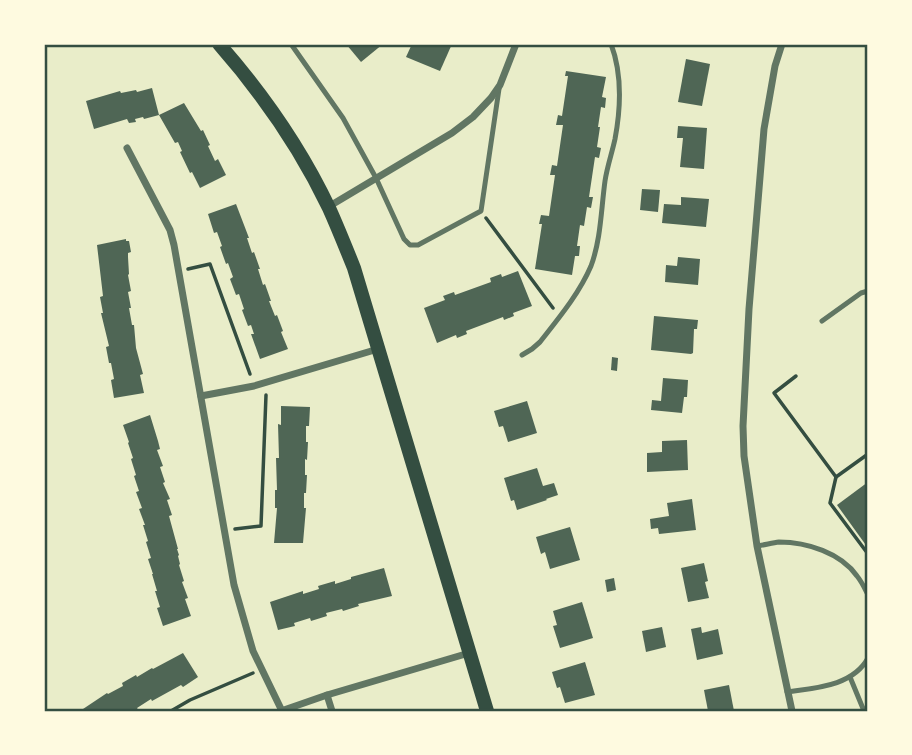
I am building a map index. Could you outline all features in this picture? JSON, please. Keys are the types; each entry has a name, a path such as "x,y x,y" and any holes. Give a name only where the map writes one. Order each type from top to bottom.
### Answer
{"main road":[{"path":"219,44 270,107 305,164 328,206 354,268 487,711"}],"street":[{"path":"328,206 452,133 473,117 500,85 516,44"},
{"path":"782,44 775,66 764,130 749,309 743,426 744,456 757,545 792,711"},
{"path":"127,148 170,230 180,271 234,585 253,651 281,711 470,653"},
{"path":"201,396 254,386 379,349"},
{"path":"327,695 332,711"}],"lane":[{"path":"290,44 343,118 376,178 404,240 410,245 418,245 481,211 500,85"},
{"path":"522,355 540,342 579,289 591,266 597,245 605,180 619,109 620,81 611,44"},
{"path":"822,321 861,293 868,291"},
{"path":"757,545 779,542 822,550 848,566 857,575 868,595"},
{"path":"787,692 827,685 850,677 860,670 868,658"},
{"path":"850,677 864,711"}],"path":[{"path":"481,211 559,317"},
{"path":"180,271 211,264 254,386"},
{"path":"796,376 774,393 836,477"},
{"path":"225,531 261,526 266,394 263,383"},
{"path":"868,454 836,477 830,503 868,554"},
{"path":"171,711 190,700 262,670"}],"building":[{"path":"346,44 383,44 361,62"},
{"path":"412,44 452,44 440,71 406,57"},
{"path":"686,59 710,64 702,106 678,102"},
{"path":"566,71 606,77 602,97 606,98 605,108 601,107 598,127 597,147 601,148 599,158 595,157 589,197 593,197 591,208 587,207 584,226 580,225 577,246 580,246 579,256 575,256 572,275 535,269 542,224 539,224 541,215 549,216 555,175 550,175 552,165 557,166 563,125 556,125 558,115 562,116 568,76 565,76"},
{"path":"152,88 159,115 135,119 136,122 129,123 127,119 94,129 86,101 120,91 137,92"},
{"path":"184,103 201,131 203,130 215,161 218,159 226,175 200,188 192,172 190,173 178,142 175,143 159,115"},
{"path":"678,126 707,128 704,169 680,167 683,138 677,138"},
{"path":"642,189 660,190 658,212 640,210"},
{"path":"681,197 709,199 706,227 662,223 664,204 681,205"},
{"path":"236,204 288,349 260,359 251,334 254,334 251,325 248,326 239,294 236,295 230,279 233,277 228,263 226,264 217,232 214,233 208,214"},
{"path":"126,239 131,252 128,253 131,291 128,292 129,308 143,374 140,375 144,393 114,398 111,380 114,379 106,347 109,346 101,313 100,297 103,296 97,245"},
{"path":"678,257 700,259 698,285 665,282 666,265 677,266"},
{"path":"518,271 532,306 513,313 514,316 504,320 503,317 466,331 467,334 457,338 456,335 437,343 424,308 445,300 443,296 454,292 455,295 491,282 490,278"},
{"path":"654,316 698,320 697,329 694,329 693,353 651,350"},
{"path":"612,357 618,358 617,371 611,370"},
{"path":"663,378 688,380 682,413 651,410 652,400 661,401"},
{"path":"527,401 537,433 508,442 494,411"},
{"path":"281,406 310,407 309,426 306,426 308,442 307,460 305,459 307,475 303,543 274,543 277,508 276,458 279,458 278,424 281,425"},
{"path":"150,415 160,449 157,450 163,466 160,467 165,482 163,483 170,499 167,500 172,515 169,516 178,549 184,581 182,582 188,598 185,599 191,616 163,626 148,559 151,558 145,525 139,509 142,508 136,492 139,491 134,476 133,458 123,425"},
{"path":"687,440 688,470 647,472 647,453 662,452 662,441"},
{"path":"537,468 543,486 554,483 558,495 517,510 514,500 511,501 504,478"},
{"path":"868,482 868,548 837,505"},
{"path":"692,499 696,530 659,534 658,528 651,529 650,519 669,516 667,503"},
{"path":"570,527 580,560 550,569 545,552 541,554 536,537"},
{"path":"704,563 709,598 688,602 681,568"},
{"path":"384,568 392,596 358,604 359,606 343,611 342,609 326,613 327,616 311,621 310,618 294,623 295,626 278,630 270,602"},
{"path":"614,578 616,590 607,592 605,580"},
{"path":"582,602 593,638 560,648 553,626 557,625 553,611"},
{"path":"662,627 666,647 646,652 642,631"},
{"path":"701,627 702,633 718,629 723,654 697,660 691,629"},
{"path":"183,653 198,677 183,687 181,685 152,701 151,699 137,708 139,711 80,711 123,686 122,683 136,675 137,677"},
{"path":"585,662 595,695 565,703 552,672"},
{"path":"729,685 734,711 708,711 704,690"}]}
